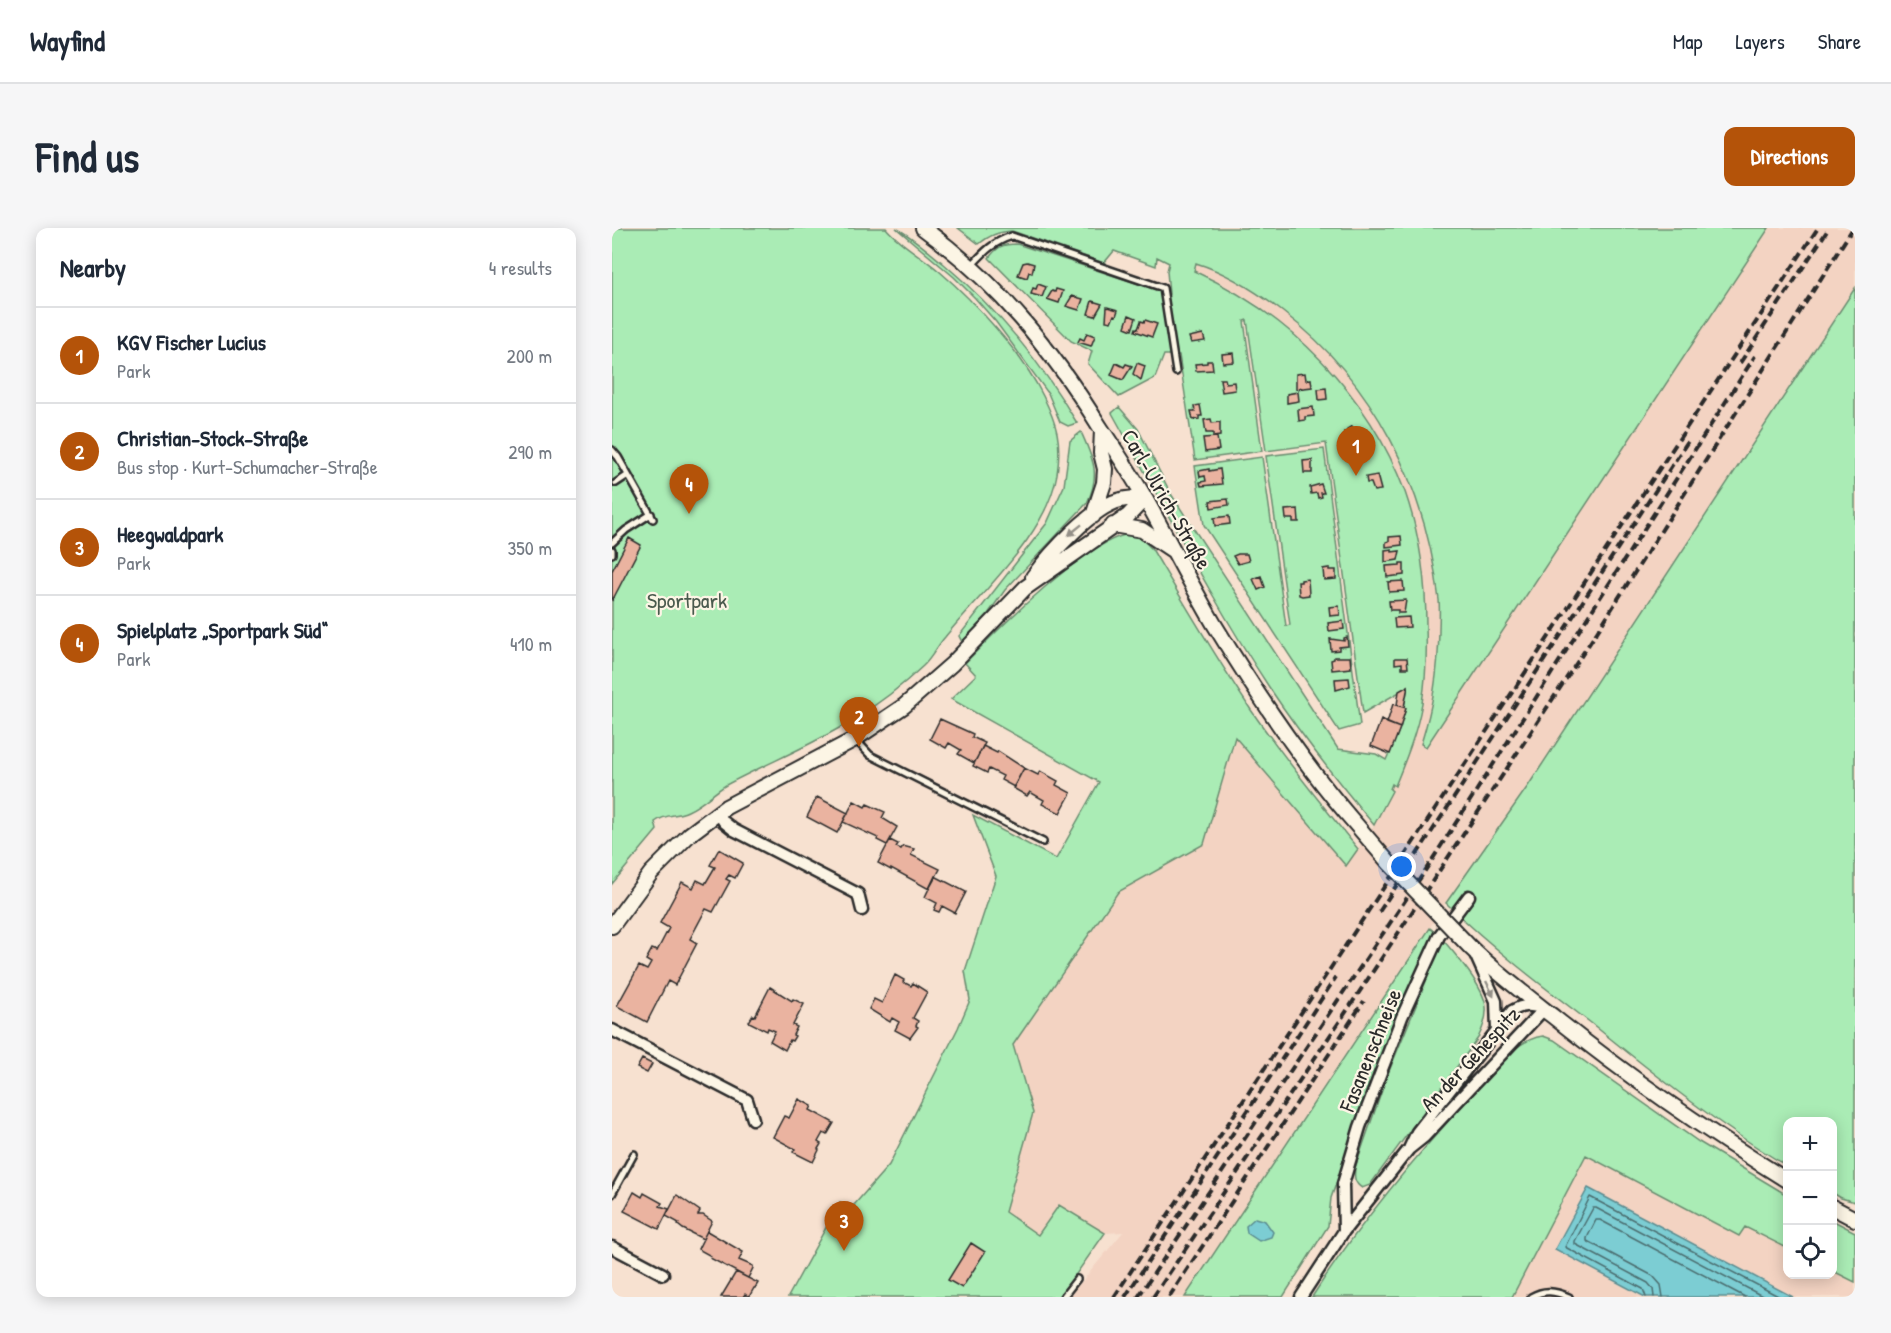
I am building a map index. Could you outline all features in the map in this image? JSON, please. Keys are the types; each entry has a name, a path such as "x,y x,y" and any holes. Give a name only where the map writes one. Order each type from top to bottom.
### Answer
{"main road":[{"name":"Carl-Ulrich-Straße","path":"923,228 971,266 1003,296 1053,356 1145,498 1214,623 1261,698 1300,754 1390,864 1473,949 1605,1058 1668,1104 1783,1178"},
{"path":"1094,516 1104,483 1105,469 1101,453 1102,429"},
{"path":"612,926 660,863 690,834 718,813 855,739 904,706 933,682 1025,588 1069,535 1094,516 1122,500 1145,498"},
{"path":"1025,588 1128,516 1145,498"},
{"path":"1113,525 1142,530 1173,551"},
{"path":"1837,1209 1855,1219"}],"street":[{"path":"718,813 734,830 858,894 862,910"},
{"name":"Fasanenschneise","path":"1344,1231 1343,1184 1360,1127 1402,1017 1438,936 1469,896"},
{"name":"An der Gehespitz","path":"1473,949 1496,1001 1497,1030"},
{"name":"An der Gehespitz","path":"1301,1297 1344,1231 1409,1149 1424,1137 1544,1009 1530,1005 1518,1007 1512,1011 1417,1132 1409,1149"},
{"path":"612,1030 747,1100 753,1119"},
{"path":"612,1247 663,1274"}],"lane":[{"path":"971,266 987,249 998,241 1012,236 1163,288 1176,372"},
{"path":"612,450 652,516 626,530 612,543"},
{"path":"616,483 628,475"},
{"path":"855,739 870,755 1043,842"},
{"path":"612,1194 634,1154"},
{"path":"1063,1297 1077,1279"},
{"path":"1531,1297 1539,1292 1552,1291 1569,1297"}],"shaded area":[{"path":"1769,228 1855,228 1855,288 1528,786 1446,903 1185,1297 1069,1297 1123,1232 1105,1233 1059,1205 1038,1235 1005,1212 1033,1113 1013,1045 1118,892 1204,844 1235,736 1346,866 1374,825 1392,791 1389,790 1392,784 1395,785 1411,744 1421,706 1426,603 1419,543 1404,492 1354,399 1324,362 1291,331 1256,304 1221,283 1194,271 1197,263 1225,275 1262,296 1298,323 1332,355 1364,393 1390,436 1414,489 1430,541 1439,603 1438,669 1432,707 1421,744 1426,747"},
{"path":"1586,1155 1739,1236 1744,1227 1783,1246 1783,1279 1837,1279 1837,1273 1855,1282 1855,1297 1512,1297"}],"green space":[{"name":"Sportpark","path":"612,228 886,228 953,283 1011,346 1048,406 1055,425 1059,452 1057,474 1051,497 1027,540 923,666 879,702 836,730 726,785 684,813 664,817 655,822 657,830 612,884"},
{"path":"896,228 944,264 983,300 1033,358 1077,423 1068,426 1060,422 1048,393 996,322 954,277"},
{"path":"958,228 1769,228 1426,747 1421,744 1436,676 1439,600 1422,517 1391,440 1369,404 1316,340 1252,290 1219,272 1196,263 1194,271 1262,310 1321,360 1370,422 1405,492 1421,559 1425,593 1426,665 1420,714 1411,745 1395,786 1392,784 1390,789 1392,791 1374,825 1281,705 1248,654 1207,586 1112,413 1119,407 1138,429 1171,494 1338,749 1376,754 1386,760 1400,728 1406,708 1404,707 1408,687 1363,713 1326,443 1266,451 1247,320 1244,321 1262,451 1195,460 1179,355 1164,355 1155,378 1119,397 1088,364 1092,351 1071,341 989,258 1000,247 1017,244 1169,294 1167,271 1169,263 1157,257 1156,266 1114,251 1104,263 1012,231 994,234 979,244"},
{"path":"1855,288 1855,1202 1837,1196 1837,1117 1783,1117 1783,1164 1736,1134 1663,1080 1517,965 1446,903 1528,786"},
{"path":"1081,432 1094,467 1094,483 1087,503 1005,590 988,614 962,642 959,636 1047,523 1064,486 1070,441"},
{"path":"1324,449 1360,725 1339,731 1204,525 1195,466 1262,457 1286,626 1290,625 1266,456"},
{"path":"1131,534 1142,539 1152,549 1251,710 1276,746 1358,849 1346,866 1235,737 1204,844 1118,892 1013,1045 1033,1113 1005,1212 1038,1235 1059,1205 1105,1233 1060,1297 788,1297 840,1202 854,1205 889,1165 970,1000 965,971 996,876 973,815 1056,859 1099,782 951,699 976,675 965,663 1020,609 1068,568 1113,539"},
{"path":"1430,928 1436,933 1362,1110 1331,1198 1328,1226 1283,1297 1185,1297"},
{"path":"1443,940 1469,972 1480,990 1486,1007 1484,1023 1478,1038 1370,1185 1362,1188 1355,1180 1355,1168 1387,1076"},
{"path":"1543,1036 1554,1040 1699,1142 1783,1193 1783,1246 1745,1227 1739,1236 1586,1155 1512,1297 1312,1297 1367,1218 1407,1168 1512,1051 1532,1039"},
{"path":"1837,1223 1855,1232 1855,1282 1837,1273"}],"water":[{"path":"1588,1188 1793,1297 1645,1297 1555,1249"},
{"path":"1255,1218 1265,1221 1273,1232 1271,1237 1259,1241 1247,1233 1246,1226"}],"building":[{"path":"1023,263 1034,264 1032,273 1029,272 1027,278 1018,275"},
{"path":"1038,284 1046,287 1042,297 1031,294 1033,288 1036,289"},
{"path":"1056,289 1063,291 1059,303 1047,299"},
{"path":"1072,296 1083,299 1079,310 1066,306"},
{"path":"1092,301 1102,304 1095,316 1088,314"},
{"path":"1107,307 1118,310 1111,322 1106,321"},
{"path":"1129,315 1136,318 1132,330 1125,327"},
{"path":"1141,321 1157,324 1152,337 1135,331"},
{"path":"1087,333 1095,336 1091,346 1078,342 1080,338 1084,340"},
{"path":"1203,334 1205,341 1191,343 1189,337"},
{"path":"1233,353 1234,362 1223,363 1222,354"},
{"path":"1207,361 1212,361 1213,370 1196,371 1195,364 1207,363"},
{"path":"1116,363 1124,367 1126,364 1132,366 1123,380 1111,375"},
{"path":"1137,363 1145,366 1141,380 1133,374"},
{"path":"1305,373 1306,380 1311,379 1312,387 1296,389 1296,374"},
{"path":"1220,379 1225,379 1226,383 1234,382 1235,390 1222,392"},
{"path":"1326,388 1327,399 1319,400 1318,389"},
{"path":"1298,392 1299,401 1287,403 1287,394"},
{"path":"1200,405 1202,416 1193,420 1191,411 1195,411 1194,406"},
{"path":"1313,407 1314,416 1305,417 1305,420 1299,421 1298,409"},
{"path":"1211,419 1212,423 1220,422 1220,436 1213,437 1213,433 1206,433 1204,420"},
{"path":"1352,426 1358,442 1345,441 1344,432 1348,432 1347,429"},
{"path":"1217,437 1219,450 1205,452 1203,438"},
{"path":"1362,443 1367,451 1354,455 1351,446"},
{"path":"1312,460 1312,473 1304,473 1303,461"},
{"path":"1209,469 1209,471 1220,469 1222,484 1201,486 1200,482 1206,481 1205,476 1200,477 1199,471"},
{"path":"1377,475 1381,490 1374,491 1371,483 1367,483 1366,477"},
{"path":"1321,484 1324,493 1321,493 1322,497 1318,498 1317,493 1311,494 1310,487"},
{"path":"1228,499 1229,505 1211,508 1210,501"},
{"path":"1298,509 1299,522 1286,519 1285,510"},
{"path":"1229,516 1230,524 1215,526 1214,518"},
{"path":"1401,536 1402,545 1386,547 1389,537"},
{"path":"629,538 641,545 612,601 612,571"},
{"path":"1392,549 1392,552 1400,551 1398,560 1385,562 1385,550"},
{"path":"1247,554 1249,561 1238,564 1233,556"},
{"path":"1404,563 1404,575 1387,577 1386,566 1400,565"},
{"path":"1329,568 1329,570 1336,570 1336,579 1324,580 1323,569"},
{"path":"1261,576 1265,587 1258,590 1253,579"},
{"path":"1308,579 1309,595 1299,595 1298,582"},
{"path":"1403,581 1404,591 1389,592 1388,582"},
{"path":"1406,600 1404,613 1390,610 1389,601"},
{"path":"1339,606 1340,615 1330,616 1329,607"},
{"path":"1409,617 1410,627 1395,628 1394,618"},
{"path":"1343,621 1344,629 1329,631 1328,623"},
{"path":"1347,637 1348,646 1331,651 1330,639 1344,641"},
{"path":"1334,657 1350,657 1351,668 1332,670 1331,660"},
{"path":"1395,658 1407,658 1408,668 1402,668 1402,663 1395,664"},
{"path":"1349,678 1350,686 1336,690 1335,679"},
{"path":"1408,686 1404,707 1397,705 1399,691"},
{"path":"1393,704 1406,708 1400,728 1387,723"},
{"path":"940,719 973,734 972,737 985,743 974,763 958,754 961,750 949,743 946,748 930,739"},
{"path":"1381,720 1400,728 1390,754 1371,746"},
{"path":"983,746 997,753 998,751 1024,768 1014,787 1001,780 1003,776 989,769 987,773 973,766"},
{"path":"1024,768 1038,775 1040,771 1058,781 1056,785 1071,793 1060,813 1042,804 1044,800 1030,792 1027,796 1013,788"},
{"path":"817,797 848,813 837,833 807,817"},
{"path":"854,801 865,807 867,804 885,812 882,818 897,827 887,845 877,840 878,838 843,822"},
{"path":"890,840 898,844 896,847 901,849 903,846 914,849 911,855 940,869 929,889 878,863"},
{"path":"719,849 743,863 735,878 729,875 726,879 730,881 713,912 706,909 690,939 697,943 675,985 668,981 647,1022 617,1006 639,966 647,970 651,963 646,960 652,949 657,951 669,928 660,923 682,882 693,888 697,880 705,884 715,867 710,865"},
{"path":"935,876 966,892 955,913 942,906 939,912 934,910 937,903 925,897"},
{"path":"895,975 904,980 903,982 911,986 913,983 927,992 913,1018 918,1021 916,1026 918,1027 910,1038 895,1030 899,1022 892,1018 890,1022 869,1009 874,999 882,1003"},
{"path":"770,987 792,1001 793,999 804,1004 793,1025 797,1027 793,1035 795,1036 785,1050 770,1041 775,1031 768,1028 767,1031 749,1022 753,1015 755,1016"},
{"path":"642,1059 652,1064 647,1073 637,1068"},
{"path":"799,1099 812,1106 810,1110 834,1123 827,1135 823,1133 818,1142 821,1144 813,1162 793,1152 795,1149 773,1137 784,1116 789,1118"},
{"path":"634,1192 642,1197 644,1193 662,1203 660,1206 669,1209 659,1229 624,1211"},
{"path":"677,1195 700,1211 698,1215 703,1215 712,1221 703,1239 683,1229 678,1225 679,1223 666,1216"},
{"path":"707,1231 743,1252 739,1260 753,1266 748,1278 698,1249"},
{"path":"971,1243 985,1252 962,1288 948,1280"},
{"path":"736,1272 758,1283 749,1297 745,1294 743,1297 721,1297"}],"railway":[{"path":"1114,1297 1818,228"},
{"path":"1740,363 1829,228"},
{"path":"1153,1297 1350,1006 1597,632 1853,228"},
{"path":"1138,1297 1423,874 1755,356"},
{"path":"1379,912 1690,438"},
{"path":"1125,1297 1336,977"},
{"path":"1169,1297 1364,1001"}],"place":[{"name":"KGV Fischer Lucius","path":"1356,476"},
{"name":"Spielplatz „Sportpark Süd“","path":"689,514"},
{"name":"Christian-Stock-Straße","path":"859,747"},
{"name":"Heegwaldpark","path":"844,1251"}]}
